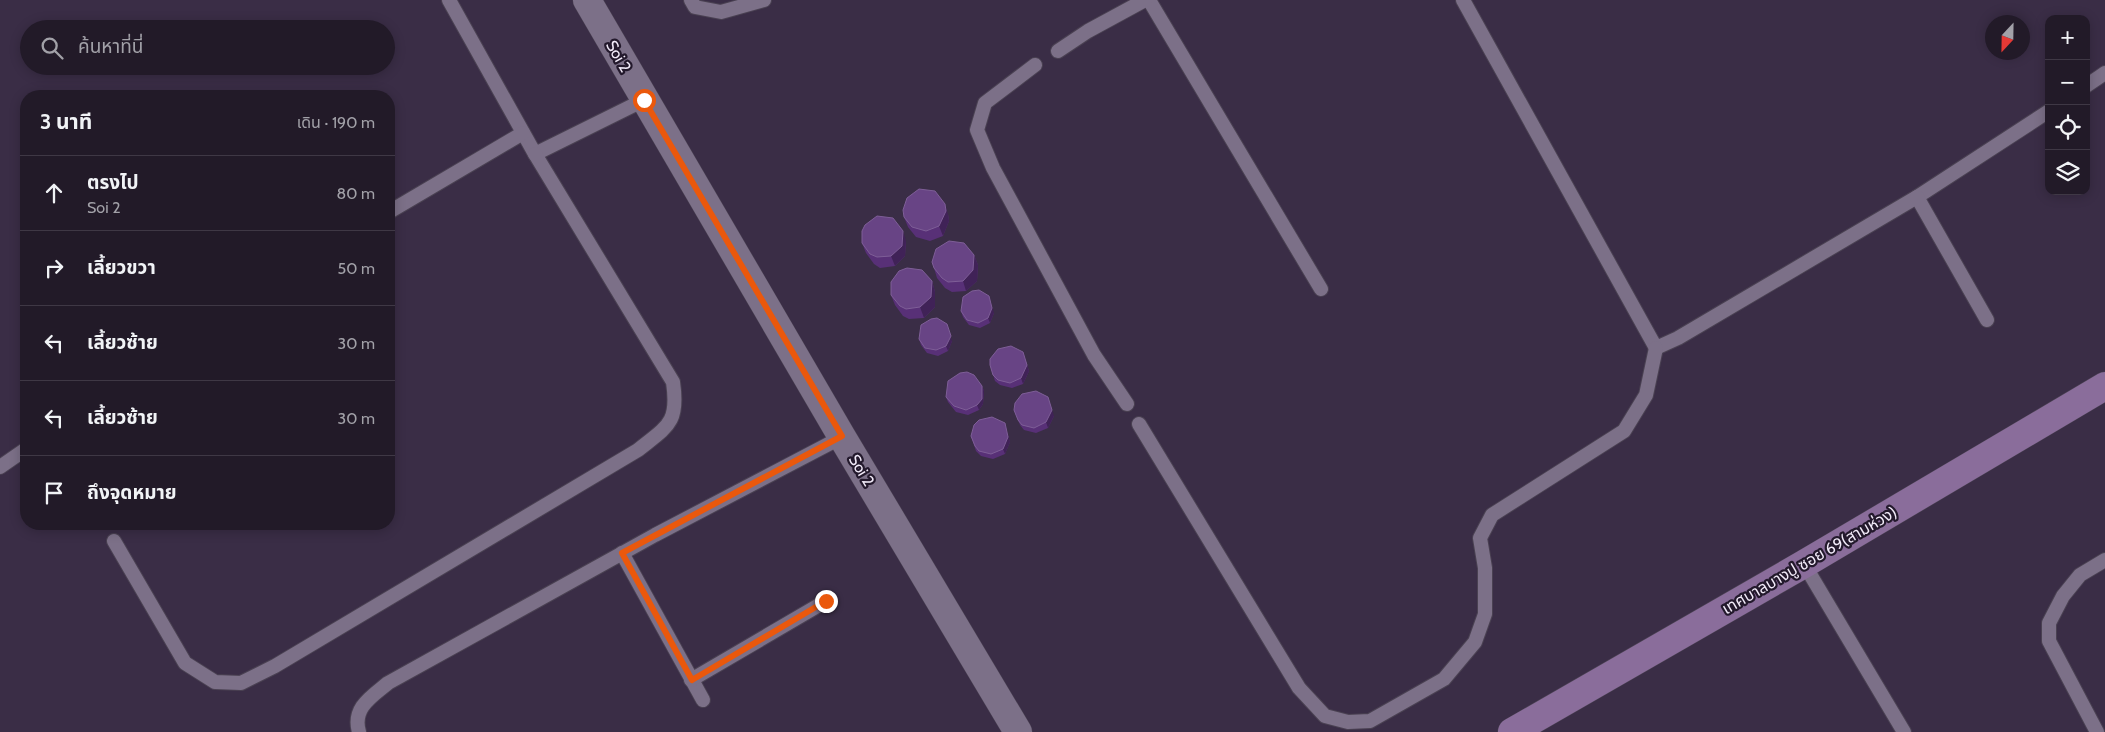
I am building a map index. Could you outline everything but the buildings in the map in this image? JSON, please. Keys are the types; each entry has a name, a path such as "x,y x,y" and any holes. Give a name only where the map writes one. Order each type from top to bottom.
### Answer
{"street":[{"name":"Soi 2","path":"587,0 644,100 1018,732"},
{"name":"เทศบาลบางปู ซอย 69(สามห่วง)","path":"1512,732 1804,564 2105,386"}],"lane":[{"path":"114,541 186,664 216,682 241,683 275,666 638,450 669,425 677,404 673,382 535,154 449,0"},
{"path":"691,0 695,7 721,12 764,0"},
{"path":"1058,51 1088,31 1147,0 1321,289"},
{"path":"1139,424 1299,688 1325,716 1348,722 1370,721 1444,678 1475,642 1485,614 1485,568 1480,538 1492,515 1624,431 1646,394 1656,348 1463,0"},
{"path":"1034,65 985,103 978,130 993,168 1094,355 1127,404"},
{"path":"2090,83 2105,73"},
{"path":"535,154 644,100"},
{"path":"1656,348 1678,338 1917,197 2045,113"},
{"path":"395,208 523,132"},
{"path":"1917,197 1987,320"},
{"path":"360,732 358,726 362,704 388,683 622,553 842,436"},
{"path":"0,466 20,453"},
{"path":"622,553 703,700"},
{"path":"2097,732 2049,641 2049,632 2050,623 2062,596 2080,575 2105,560"},
{"path":"1804,564 1904,732"},
{"path":"692,680 826,601"}],"shaded area":[{"path":"0,0 2105,0 2105,732 0,732"}],"route":[{"path":"644,100 842,436 622,553 692,680 826,601"}]}
